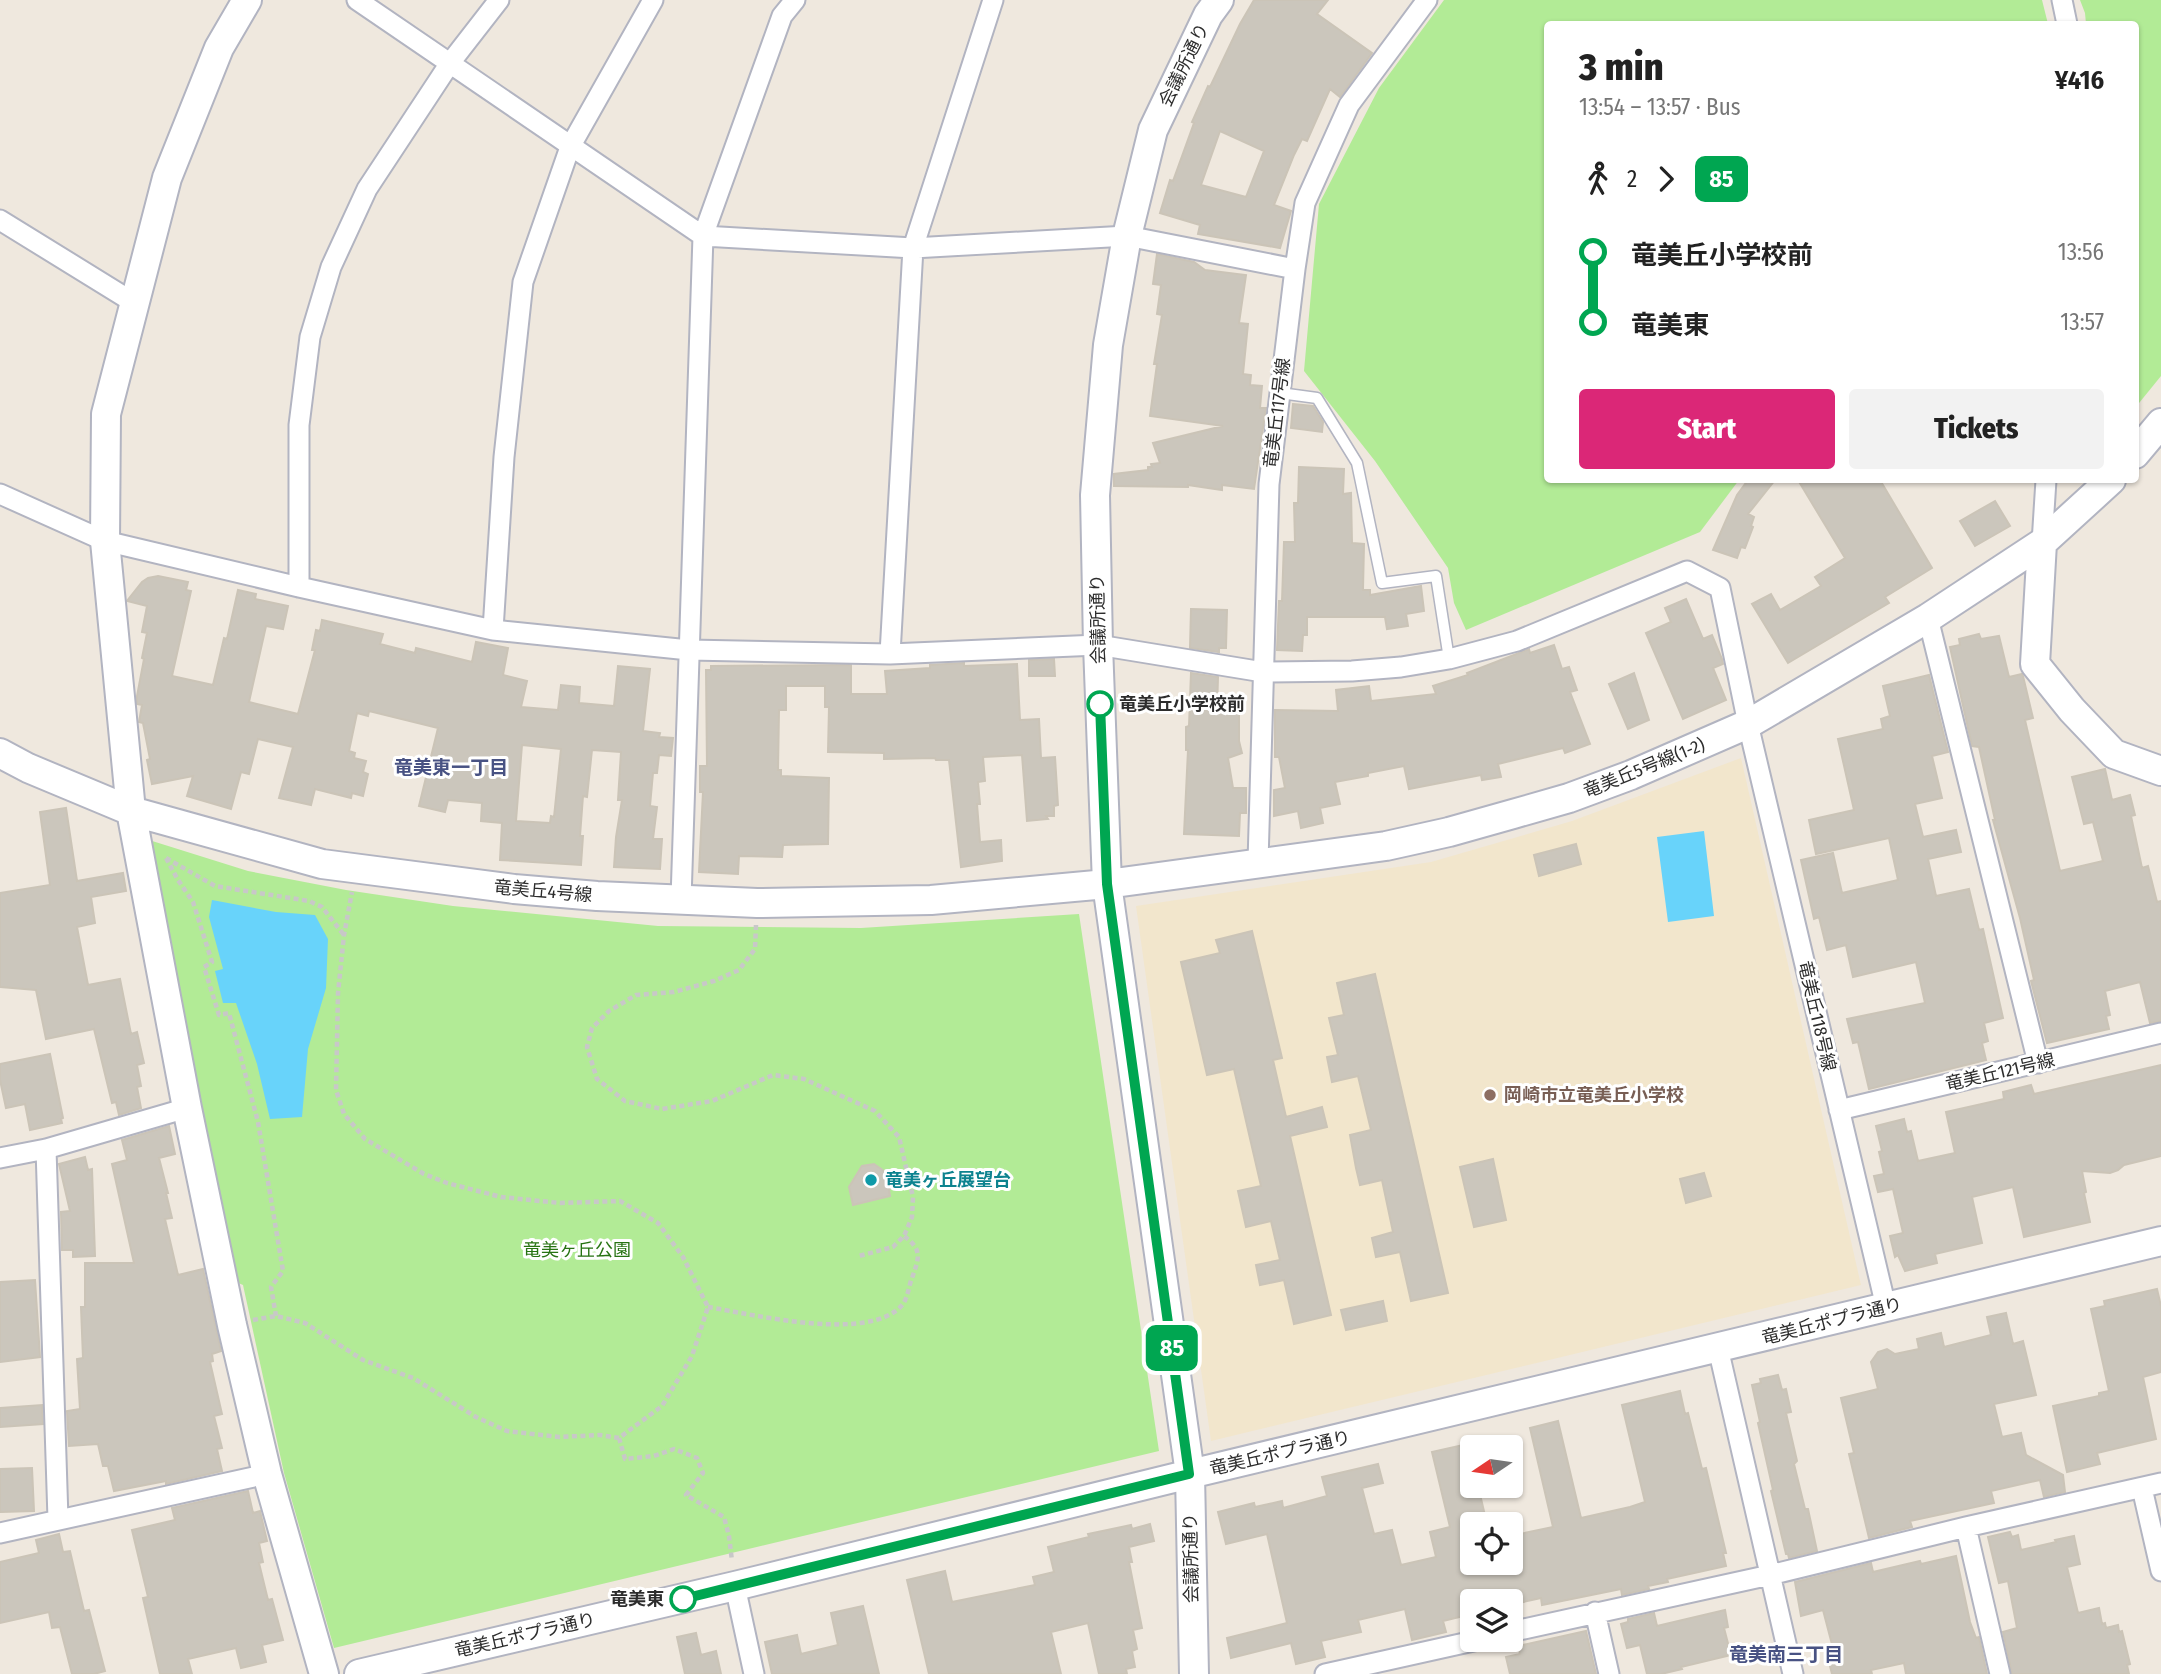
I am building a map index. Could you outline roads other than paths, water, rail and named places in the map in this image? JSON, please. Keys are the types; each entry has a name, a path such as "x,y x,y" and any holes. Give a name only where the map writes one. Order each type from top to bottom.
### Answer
{"street":[{"path":"247,0 219,48 167,178 106,414 105,541 131,811 187,1108 232,1325 268,1474 324,1674"},
{"path":"357,0 703,236 913,248 1127,236 1295,269"},
{"path":"299,587 299,425 310,337 331,267 367,189 450,63 499,0"},
{"path":"493,630 505,457 523,282 570,147 653,0"},
{"path":"681,899 703,236 782,16 795,0"},
{"path":"890,654 913,248 993,0"},
{"name":"会議所通り","path":"1194,1674 1189,1474 1107,884 1095,495 1108,345 1127,236 1153,130 1208,15 1219,0"},
{"name":"竜美丘117号線","path":"1258,862 1269,484 1305,203 1349,105 1427,0"},
{"path":"2062,0 2066,21"},
{"path":"0,220 136,304"},
{"path":"2139,449 2161,423"},
{"path":"2046,483 2035,664 2071,710 2114,754 2161,771"},
{"name":"竜美丘5号線(1-2)","path":"1107,884 1386,846 1449,832 1569,798 1631,775 1748,724 1928,618 2042,543 2108,483"},
{"path":"0,494 105,541 493,630 689,650 890,654 1098,645 1263,672 1352,671 1449,659"},
{"name":"竜美丘118号線","path":"1449,659 1517,641 1687,571 1720,588 1748,724 1886,1307"},
{"path":"1928,618 2038,1063"},
{"name":"竜美丘4号線","path":"0,753 28,768 131,811 322,864 514,889 597,896 757,903 931,900 1107,884"},
{"name":"竜美丘121号線","path":"1839,1110 2161,1033"},
{"path":"0,1158 46,1149 187,1108"},
{"path":"46,1149 58,1519"},
{"name":"竜美丘ポプラ通り","path":"359,1674 735,1587 1189,1474 2161,1241"},
{"path":"1718,1348 1793,1674"},
{"path":"0,1533 268,1474"},
{"path":"1523,1629 1770,1575 2161,1483"},
{"path":"2142,1488 2161,1571"},
{"path":"1966,1527 2000,1674"},
{"path":"735,1587 754,1674"},
{"path":"1595,1612 1609,1674"},
{"path":"1325,1674 1401,1666 1460,1646"}],"lane":[{"path":"1280,393 1317,398 1357,463 1382,583 1436,576 1449,659"}],"water":[{"path":"1704,831 1714,916 1668,922 1657,837"},
{"path":"212,900 276,912 315,915 328,939 326,988 308,1049 302,1117 270,1119 257,1064 236,1003 223,1003 215,971 223,969 209,917"}],"place":[{"name":"竜美丘小学校前","path":"1100,704"},
{"name":"岡崎市立竜美丘小学校","path":"1490,1095"},
{"name":"竜美ヶ丘展望台","path":"871,1180"},
{"name":"竜美東","path":"683,1599"}],"district":[{"name":"竜美東一丁目","path":"451,767"},
{"name":"竜美南三丁目","path":"1786,1654"}],"park label":[{"name":"竜美ヶ丘公園","path":"577,1250"}]}
